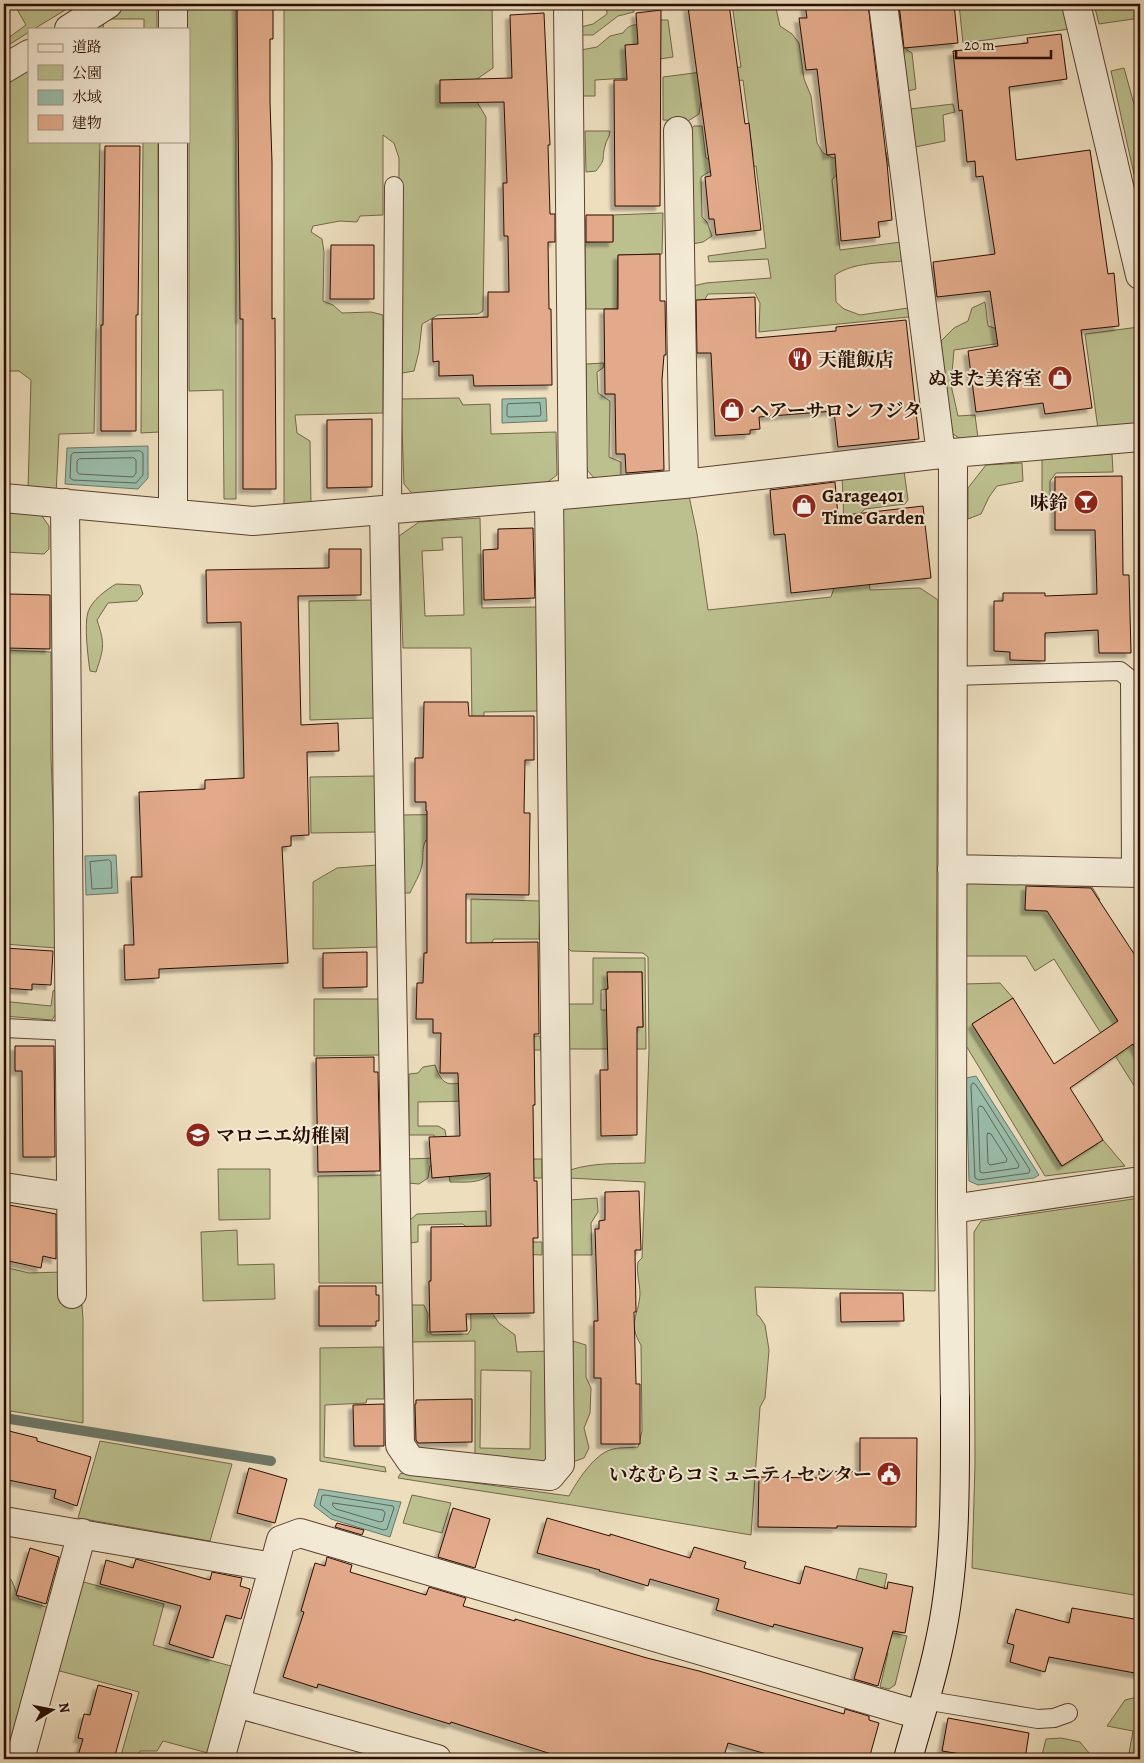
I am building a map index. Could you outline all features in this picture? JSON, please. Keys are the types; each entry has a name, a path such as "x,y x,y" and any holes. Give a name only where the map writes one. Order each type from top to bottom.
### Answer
{"street":[{"path":"70,28 108,4"},
{"path":"173,4 173,28"},
{"path":"388,510 400,1445 410,1461 550,1476 560,1464 561,495 568,4"},
{"path":"883,4 947,454 952,676 952,1209 956,1399 954,1525 947,1596 939,1645 908,1759"},
{"path":"1076,4 1140,276"},
{"path":"4,69 28,55"},
{"path":"678,131 684,484"},
{"path":"173,142 173,514"},
{"path":"4,498 254,521 684,484 947,454 1140,437"},
{"path":"65,503 72,1294"},
{"path":"952,869 1136,872"},
{"path":"952,1209 1140,1181"},
{"path":"4,1187 71,1197"},
{"path":"4,1521 274,1567"},
{"path":"220,1759 281,1540 300,1533 922,1708"},
{"path":"20,1759 82,1534"},
{"path":"236,1702 437,1759"}],"lane":[{"path":"388,510 394,186"},
{"path":"952,676 1120,671 1130,679 1136,872"},
{"path":"4,1028 70,1031"},
{"path":"922,1708 1038,1719 1054,1718 1068,1712"}],"green space":[{"path":"14,4 75,4 36,28 28,28 28,33 4,48 4,41 26,25"},
{"path":"120,4 157,4 157,28 144,28 144,19 104,19 103,28 80,28"},
{"path":"187,4 236,4 236,499 224,499 223,390 189,391 190,28 187,28"},
{"path":"284,4 492,4 493,68 474,81 477,102 486,117 483,311 478,314 438,315 422,324 419,351 414,371 402,373 398,364 399,158 394,143 383,135 383,215 360,216 357,222 340,221 313,226 311,232 322,239 324,252 323,301 333,305 342,313 371,312 383,315 383,413 295,415 297,433 310,441 311,507 284,509"},
{"path":"606,4 633,4 634,12 618,16 593,35 581,35 581,27 593,24 607,14"},
{"path":"732,4 775,4 780,26 792,34 799,43 804,79 811,96 817,143 823,153 833,158 886,152 889,166 839,172 832,180 840,250 901,242 904,261 859,265 835,275 836,302 844,309 860,315 908,308 909,317 759,332 760,303 755,293 708,294 701,306 693,308 693,286 706,283 771,278 768,259 709,262 708,256 766,248 756,166 709,172 701,177 702,217 707,222 712,236 703,242 692,244 689,131 694,126 702,126 706,158 715,162 753,156 743,80 707,85 701,100 699,114 688,121 663,120 663,77 741,67"},
{"path":"898,4 902,4 907,50 912,53 916,89 908,91"},
{"path":"959,4 1064,4 1070,29 963,43"},
{"path":"1094,4 1140,4 1140,18 1099,24"},
{"path":"661,20 668,20 673,57 660,59 660,76 595,80 595,96 581,96 581,50 597,47 610,36 623,33 630,26 639,25 659,30"},
{"path":"28,60 28,142 100,142 94,433 59,434 56,494 28,489 31,380 19,371 4,371 4,75"},
{"path":"1124,68 1137,115 1140,118 1140,201 1111,71"},
{"path":"953,104 955,112 943,115 945,141 915,147 910,109"},
{"path":"585,131 610,131 603,161 596,171 586,172"},
{"path":"143,142 158,142 159,432 141,433"},
{"path":"663,213 662,254 618,255 617,309 586,309 585,242 613,241 613,215"},
{"path":"985,302 988,326 997,329 1070,333 954,350 951,385 958,416 975,415 978,438 961,439 951,433 941,341 954,328 968,321 972,308"},
{"path":"1139,327 1140,426 1098,429 1085,334"},
{"path":"604,363 603,368 597,372 598,393 610,401 609,457 621,462 621,478 596,480 586,469 586,364"},
{"path":"459,398 463,405 490,404 491,434 556,432 557,475 541,487 414,496 404,484 401,399"},
{"path":"1112,454 1113,472 1056,473 1050,481 1050,507 1042,509 1042,459"},
{"path":"1022,463 1023,481 997,486 981,514 968,519 968,488 986,465"},
{"path":"904,471 908,500 905,504 865,509 861,513 870,590 920,588 938,600 935,1291 755,1287 757,1315 765,1325 769,1350 765,1398 760,1407 751,1535 398,1478 403,1473 569,1496 581,1476 598,1457 613,1449 638,1447 642,1431 641,1345 634,1325 640,1294 638,1262 642,1258 645,1182 569,1178 570,1170 579,1167 645,1163 649,1051 648,957 643,953 571,951 565,945 559,501 689,496 697,534 708,610 831,597 841,554 842,479"},
{"path":"4,509 39,512 49,526 49,549 44,554 4,552"},
{"path":"480,518 482,608 537,607 538,711 484,712 483,769 473,801 471,648 403,648 399,536 419,522","holes":["462,537 464,615 425,616 422,551 443,550 442,538"]},
{"path":"116,584 140,585 143,594 137,601 108,603 97,620 102,641 101,657 96,672 90,671 86,633 88,612 96,599"},
{"path":"373,600 375,718 310,720 309,601"},
{"path":"4,650 51,652 51,757 58,939 56,948 4,944"},
{"path":"377,776 378,832 311,833 310,777"},
{"path":"471,814 471,842 426,840 422,865 418,876 410,893 402,893 401,815"},
{"path":"377,865 379,947 313,949 313,882 337,868"},
{"path":"966,878 1092,887 1100,900 1058,928 1140,1056 1140,1095 1054,959 1035,971 1026,956 965,956"},
{"path":"471,899 540,901 539,939 494,939 489,946 493,1037 540,1036 541,1050 497,1050 472,1101 418,1102 418,1126 438,1126 445,1130 449,1155 492,1159 542,1159 542,1178 492,1173 478,1181 450,1182 448,1164 430,1166 428,1178 419,1184 408,1183 408,1159 435,1158 434,1135 409,1135 409,1074 418,1073 423,1067 435,1065 441,1078 448,1083 471,1081"},
{"path":"593,958 645,958 646,1049 566,1049 566,1004 593,1004","holes":["608,972 642,972 643,1027 607,1027 607,1010 601,1010 601,990 608,989"]},
{"path":"1000,983 1013,998 972,1024 1061,1166 1103,1140 1125,1166 1045,1176 965,1044 964,984"},
{"path":"59,987 59,1009 52,1020 4,1016 4,1000 51,1006 53,991"},
{"path":"314,999 381,999 381,1055 314,1056"},
{"path":"218,1169 270,1169 270,1219 219,1220"},
{"path":"385,1175 386,1283 319,1283 318,1176"},
{"path":"597,1198 598,1212 591,1223 592,1255 571,1255 570,1200"},
{"path":"1140,1198 1140,1596 972,1568 975,1464 974,1232 981,1221"},
{"path":"486,1211 487,1238 495,1242 542,1242 542,1255 499,1253 492,1313 499,1323 515,1335 517,1352 551,1351 551,1456 544,1464 475,1457 475,1341 410,1342 410,1305 424,1305 428,1314 427,1331 433,1335 468,1334 471,1329 469,1230 463,1224 418,1225 418,1242 410,1243 410,1220 417,1214","holes":["481,1370 531,1371 530,1449 480,1448"]},
{"path":"237,1230 238,1265 274,1264 275,1299 203,1301 201,1232"},
{"path":"4,1267 29,1273 63,1272 63,1304 82,1305 83,1423 11,1411 4,1443"},
{"path":"573,1341 586,1345 586,1377 591,1388 590,1413 584,1428 589,1448 584,1458 570,1463"},
{"path":"383,1347 384,1399 367,1399 366,1403 325,1405 324,1457 385,1467 386,1472 320,1461 320,1348"},
{"path":"100,1441 232,1464 210,1541 78,1518"},
{"path":"412,1495 451,1503 442,1533 403,1523"},
{"path":"859,1568 887,1574 876,1629 907,1636 895,1685 889,1689 880,1687 888,1653 840,1639"},
{"path":"4,1572 12,1581 19,1599 50,1608 13,1740 4,1737"},
{"path":"80,1581 164,1604 153,1645 231,1666 208,1753 163,1741 157,1751 140,1751 137,1759 120,1759 139,1692 56,1670"},
{"path":"1140,1699 1140,1755 1129,1753 1133,1731 1107,1726 1125,1700"},
{"path":"1061,1738 1080,1742 1094,1759 1041,1759 1046,1739"}],"water":[{"path":"546,398 547,421 502,423 502,399"},
{"path":"148,446 148,478 138,489 65,484 67,448"},
{"path":"116,855 118,893 86,895 85,856"},
{"path":"976,1076 1039,1175 1034,1178 978,1185 969,1181 966,1078"},
{"path":"319,1489 401,1502 390,1537 331,1519 314,1506"}],"building":[{"path":"237,4 273,4 273,39 270,39 270,102 272,319 275,318 276,489 243,489 243,319 240,319"},
{"path":"729,4 745,124 749,123 761,230 716,235 714,219 709,219 705,177 711,176 688,7"},
{"path":"805,4 868,4 892,220 878,222 880,237 841,241 835,154 827,155 817,69 806,70 799,18 807,18"},
{"path":"899,4 954,4 958,43 904,48"},
{"path":"661,10 660,206 615,206 614,80 627,80 625,45 638,44 636,13"},
{"path":"544,13 550,145 548,145 550,214 555,214 555,242 548,242 552,385 474,386 473,375 439,376 439,361 433,362 432,319 488,317 488,292 509,292 508,236 504,236 503,183 507,183 504,102 440,103 440,80 512,78 510,15"},
{"path":"1061,34 1067,79 1009,87 1016,160 1090,150 1108,274 1114,273 1119,326 1081,330 1092,408 1045,414 1043,403 976,412 968,351 998,346 990,291 937,297 933,262 995,254 983,176 976,177 975,161 967,162 962,110 959,111 953,51 1028,43 1027,38"},
{"path":"105,146 140,146 138,315 136,315 136,431 101,431"},
{"path":"586,215 613,215 613,242 586,242"},
{"path":"331,245 374,245 374,299 330,299"},
{"path":"660,254 660,301 665,301 666,355 664,355 662,380 664,470 626,473 625,454 616,454 615,394 605,394 604,309 618,309 618,255"},
{"path":"755,297 756,338 836,331 836,327 906,320 919,439 838,447 834,411 759,417 760,429 750,430 750,434 715,436 711,353 697,353 696,300"},
{"path":"372,419 372,487 327,488 327,420"},
{"path":"1122,476 1123,575 1129,575 1131,653 1099,653 1098,630 1045,633 1045,661 1010,660 1010,652 994,651 994,601 1003,601 1003,593 1045,593 1045,596 1097,594 1095,530 1055,530 1055,477"},
{"path":"835,482 838,516 923,506 931,578 791,593 785,534 774,535 770,490"},
{"path":"533,528 535,598 484,600 483,550 498,549 498,529"},
{"path":"329,549 361,549 361,595 298,596 301,725 338,723 339,751 307,752 309,835 291,836 291,846 282,847 288,963 159,969 159,978 125,980 124,945 134,945 131,877 142,877 139,792 205,789 205,780 244,778 241,622 207,623 206,570 329,568"},
{"path":"9,594 50,595 50,649 6,648"},
{"path":"424,702 468,702 469,716 534,716 534,760 525,760 524,813 530,813 529,895 466,894 466,943 538,942 539,1034 534,1034 535,1105 533,1105 534,1181 537,1181 538,1238 533,1238 534,1313 466,1314 467,1331 430,1332 431,1227 491,1226 490,1173 432,1178 429,1137 460,1136 458,1073 440,1073 441,1033 433,1033 433,1019 416,1019 417,983 423,983 424,953 427,953 427,811 426,802 415,802 415,758 423,758"},
{"path":"1026,886 1091,888 1140,963 1140,1056 1133,1044 1070,1088 1103,1140 1062,1166 972,1024 1013,998 1054,1064 1118,1021 1047,911 1025,910"},
{"path":"4,948 53,951 51,985 32,984 32,990 4,988"},
{"path":"367,952 367,987 323,988 323,953"},
{"path":"607,972 642,972 643,1027 637,1027 637,1135 601,1136 600,1070 608,1070"},
{"path":"15,1046 54,1046 55,1157 23,1157 22,1071 15,1071"},
{"path":"374,1057 374,1072 378,1072 380,1171 318,1172 316,1058"},
{"path":"639,1191 641,1250 635,1250 636,1312 634,1312 636,1384 640,1384 640,1444 601,1444 601,1378 594,1378 594,1321 598,1321 595,1229 599,1229 599,1221 605,1220 605,1192"},
{"path":"4,1204 56,1214 56,1259 43,1256 41,1268 4,1260"},
{"path":"319,1286 376,1286 376,1295 379,1295 379,1321 376,1321 376,1326 319,1326"},
{"path":"840,1293 903,1293 904,1321 841,1322"},
{"path":"472,1399 472,1442 418,1443 416,1440 416,1400"},
{"path":"384,1404 384,1446 354,1446 353,1405"},
{"path":"9,1431 37,1438 37,1441 91,1457 77,1506 54,1498 56,1490 4,1479 4,1456"},
{"path":"860,1438 917,1438 916,1527 758,1527 759,1477 819,1478 819,1471 860,1472"},
{"path":"249,1468 287,1479 275,1523 237,1513"},
{"path":"453,1508 490,1519 475,1568 438,1557"},
{"path":"547,1518 610,1536 610,1534 690,1558 694,1547 746,1562 744,1568 800,1584 805,1566 887,1589 888,1582 913,1587 905,1633 893,1631 878,1686 854,1679 863,1648 774,1624 773,1627 716,1610 719,1599 650,1579 648,1586 600,1570 537,1553"},
{"path":"337,1523 364,1530 362,1535 335,1527"},
{"path":"30,1548 59,1557 46,1604 16,1595"},
{"path":"327,1557 352,1565 350,1572 426,1595 429,1587 466,1598 463,1606 699,1671 844,1714 845,1709 869,1716 869,1720 879,1723 869,1759 784,1759 728,1743 723,1759 567,1759 451,1722 450,1724 318,1684 317,1688 283,1677 304,1612 301,1611 315,1563 325,1566"},
{"path":"136,1559 210,1580 212,1572 242,1578 240,1586 250,1589 241,1619 226,1615 213,1658 169,1644 181,1606 100,1584 106,1560 133,1568"},
{"path":"1072,1608 1140,1620 1140,1674 1049,1657 1045,1672 1010,1662 1014,1645 1007,1643 1016,1609 1069,1623"},
{"path":"98,1685 132,1694 114,1759 77,1759 83,1739 78,1738 84,1714 90,1715"},
{"path":"948,1718 1029,1733 1025,1759 960,1759 961,1754 942,1751"}],"waterway":[{"path":"4,1418 271,1461"}],"place":[{"name":"天龍飯店","path":"800,359"},
{"name":"ぬまた美容室","path":"1060,378"},
{"name":"ヘアーサロン フジタ","path":"732,410"},
{"name":"味鈴","path":"1086,502"},
{"name":"Garage401 Time Garden","path":"804,506"},
{"name":"マロニエ幼稚園","path":"198,1135"},
{"name":"いなむらコミュニティセンター","path":"889,1474"}]}
